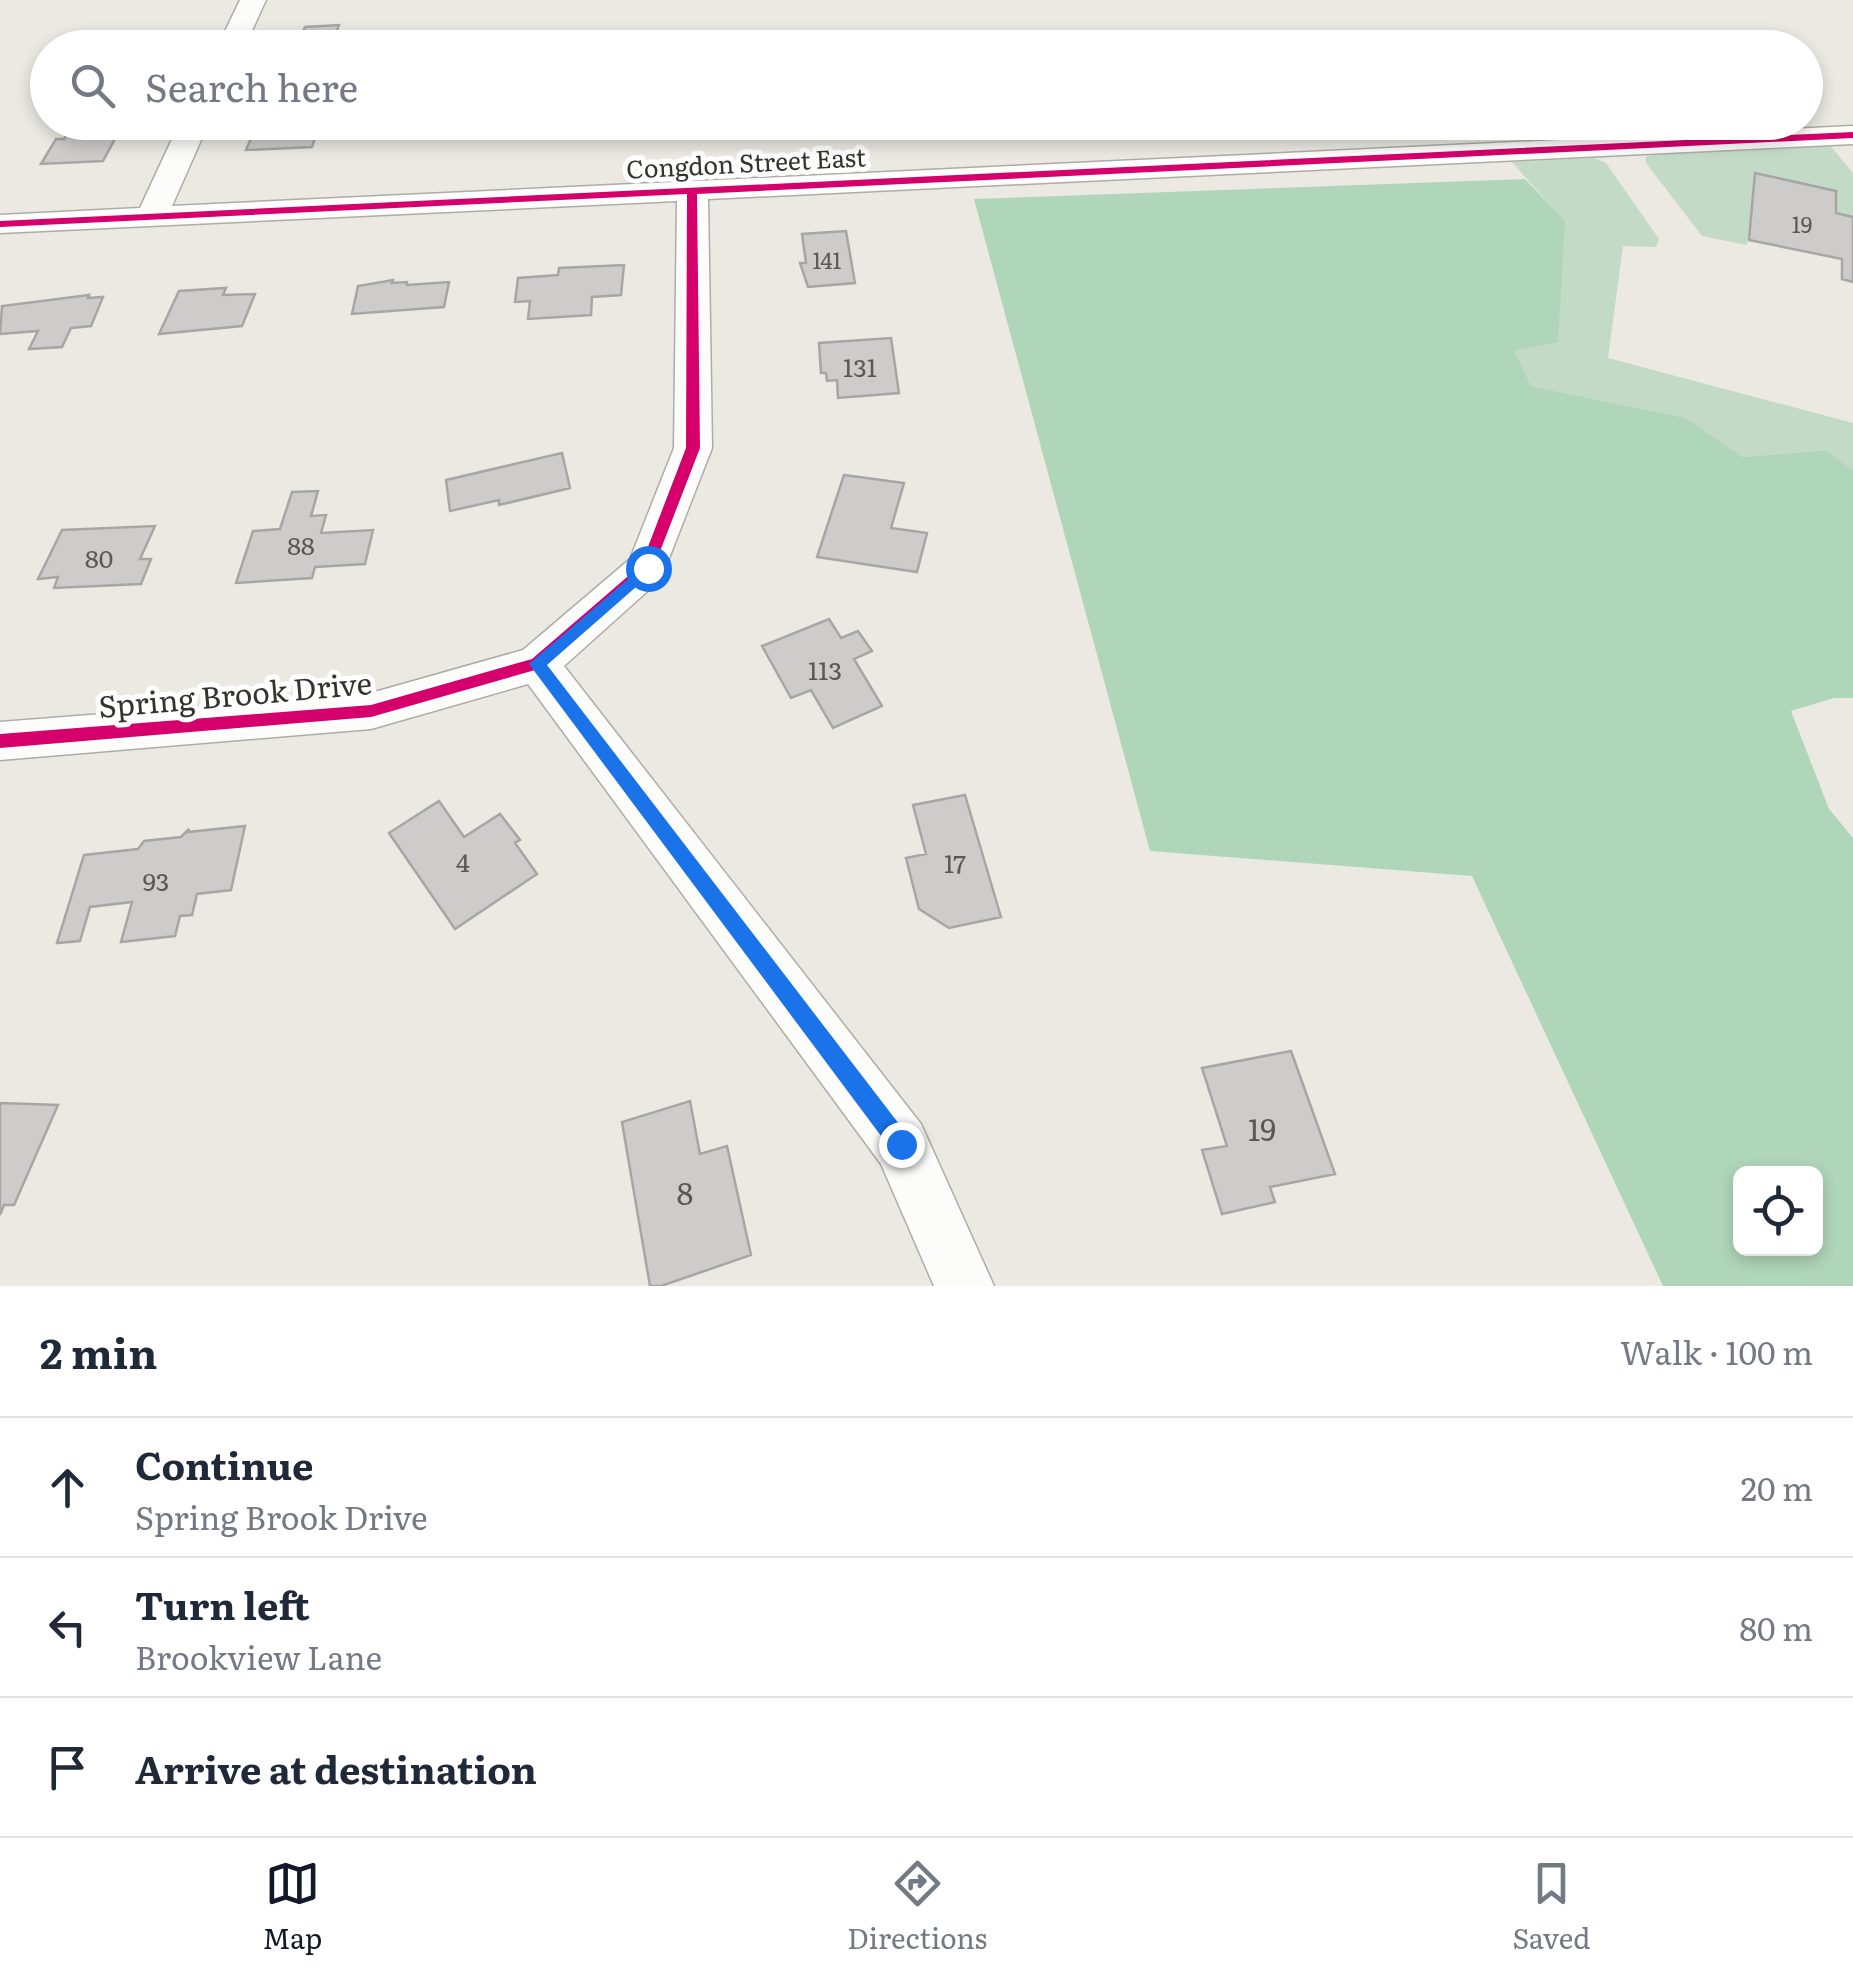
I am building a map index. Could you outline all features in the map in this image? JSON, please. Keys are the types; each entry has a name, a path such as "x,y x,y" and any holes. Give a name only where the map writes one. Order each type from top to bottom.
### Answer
{"street":[{"path":"238,30 252,0"},
{"name":"Congdon Street East","path":"1823,136 1853,135"},
{"path":"152,216 187,140"},
{"name":"Congdon Street East","path":"0,224 1746,140"},
{"name":"Spring Brook Drive","path":"0,741 371,711 537,664 648,568 692,448 692,189"},
{"path":"537,664 901,1144 964,1286"}],"green space":[{"path":"1829,144 1853,173 1853,217 1836,213 1836,191 1756,173 1747,245 1702,236 1646,163 1646,157 1651,155"},
{"path":"1594,158 1606,163 1659,239 1656,247 1623,246 1608,358 1853,423 1853,470 1826,450 1741,457 1686,418 1531,386 1513,351 1565,222 1512,162"},
{"path":"1525,179 1565,221 1558,342 1514,351 1531,386 1686,418 1742,457 1826,450 1853,470 1853,698 1834,698 1791,711 1829,809 1853,838 1853,1286 1663,1286 1472,876 1150,851 974,199"}],"building":[{"path":"339,25 337,30 304,30"},
{"path":"55,140 114,140 103,161 41,164"},
{"path":"250,140 314,140 312,147 246,150"},
{"path":"1755,173 1836,191 1836,213 1853,217 1853,282 1842,279 1842,259 1749,240"},
{"path":"846,231 855,283 808,287 800,263 806,263 802,234"},
{"path":"624,265 621,295 592,297 591,315 528,319 530,301 515,302 518,278 558,275 559,268"},
{"path":"393,280 392,283 407,285 449,282 444,307 352,314 358,286"},
{"path":"226,288 223,295 255,294 242,326 159,334 179,291"},
{"path":"89,295 88,298 103,297 91,326 71,328 62,347 29,349 38,331 0,334 2,306"},
{"path":"891,338 899,393 838,398 837,380 827,381 826,373 821,373 819,343"},
{"path":"562,453 570,488 499,505 499,500 450,511 446,480"},
{"path":"844,475 904,483 891,528 927,533 917,572 817,557"},
{"path":"318,491 311,516 326,515 321,533 373,530 365,564 315,567 312,578 236,583 253,531 280,529 292,492"},
{"path":"155,526 140,559 151,559 141,584 54,588 58,577 38,579 62,530"},
{"path":"829,619 841,638 858,631 872,651 854,659 882,706 833,728 811,690 791,698 762,646"},
{"path":"965,795 1001,917 949,928 919,909 906,858 926,854 913,805"},
{"path":"439,801 464,837 500,814 520,840 515,843 537,874 455,929 389,833"},
{"path":"245,826 231,890 197,894 192,915 180,916 175,936 121,942 132,902 90,907 80,941 57,943 84,855 138,849 144,841 181,837 189,829 188,832"},
{"path":"1291,1051 1335,1174 1270,1187 1275,1202 1222,1214 1202,1150 1227,1146 1202,1068"},
{"path":"690,1101 700,1154 727,1146 751,1255 661,1286 650,1286 622,1122"},
{"path":"0,1103 58,1105 14,1205 4,1205 0,1215"}],"cycle path":[{"path":"1823,136 1853,135"},
{"path":"0,224 1749,140"},
{"path":"0,741 371,711 537,664 647,568 693,448 692,189"}],"route":[{"path":"648,568 537,664 901,1144"}]}
